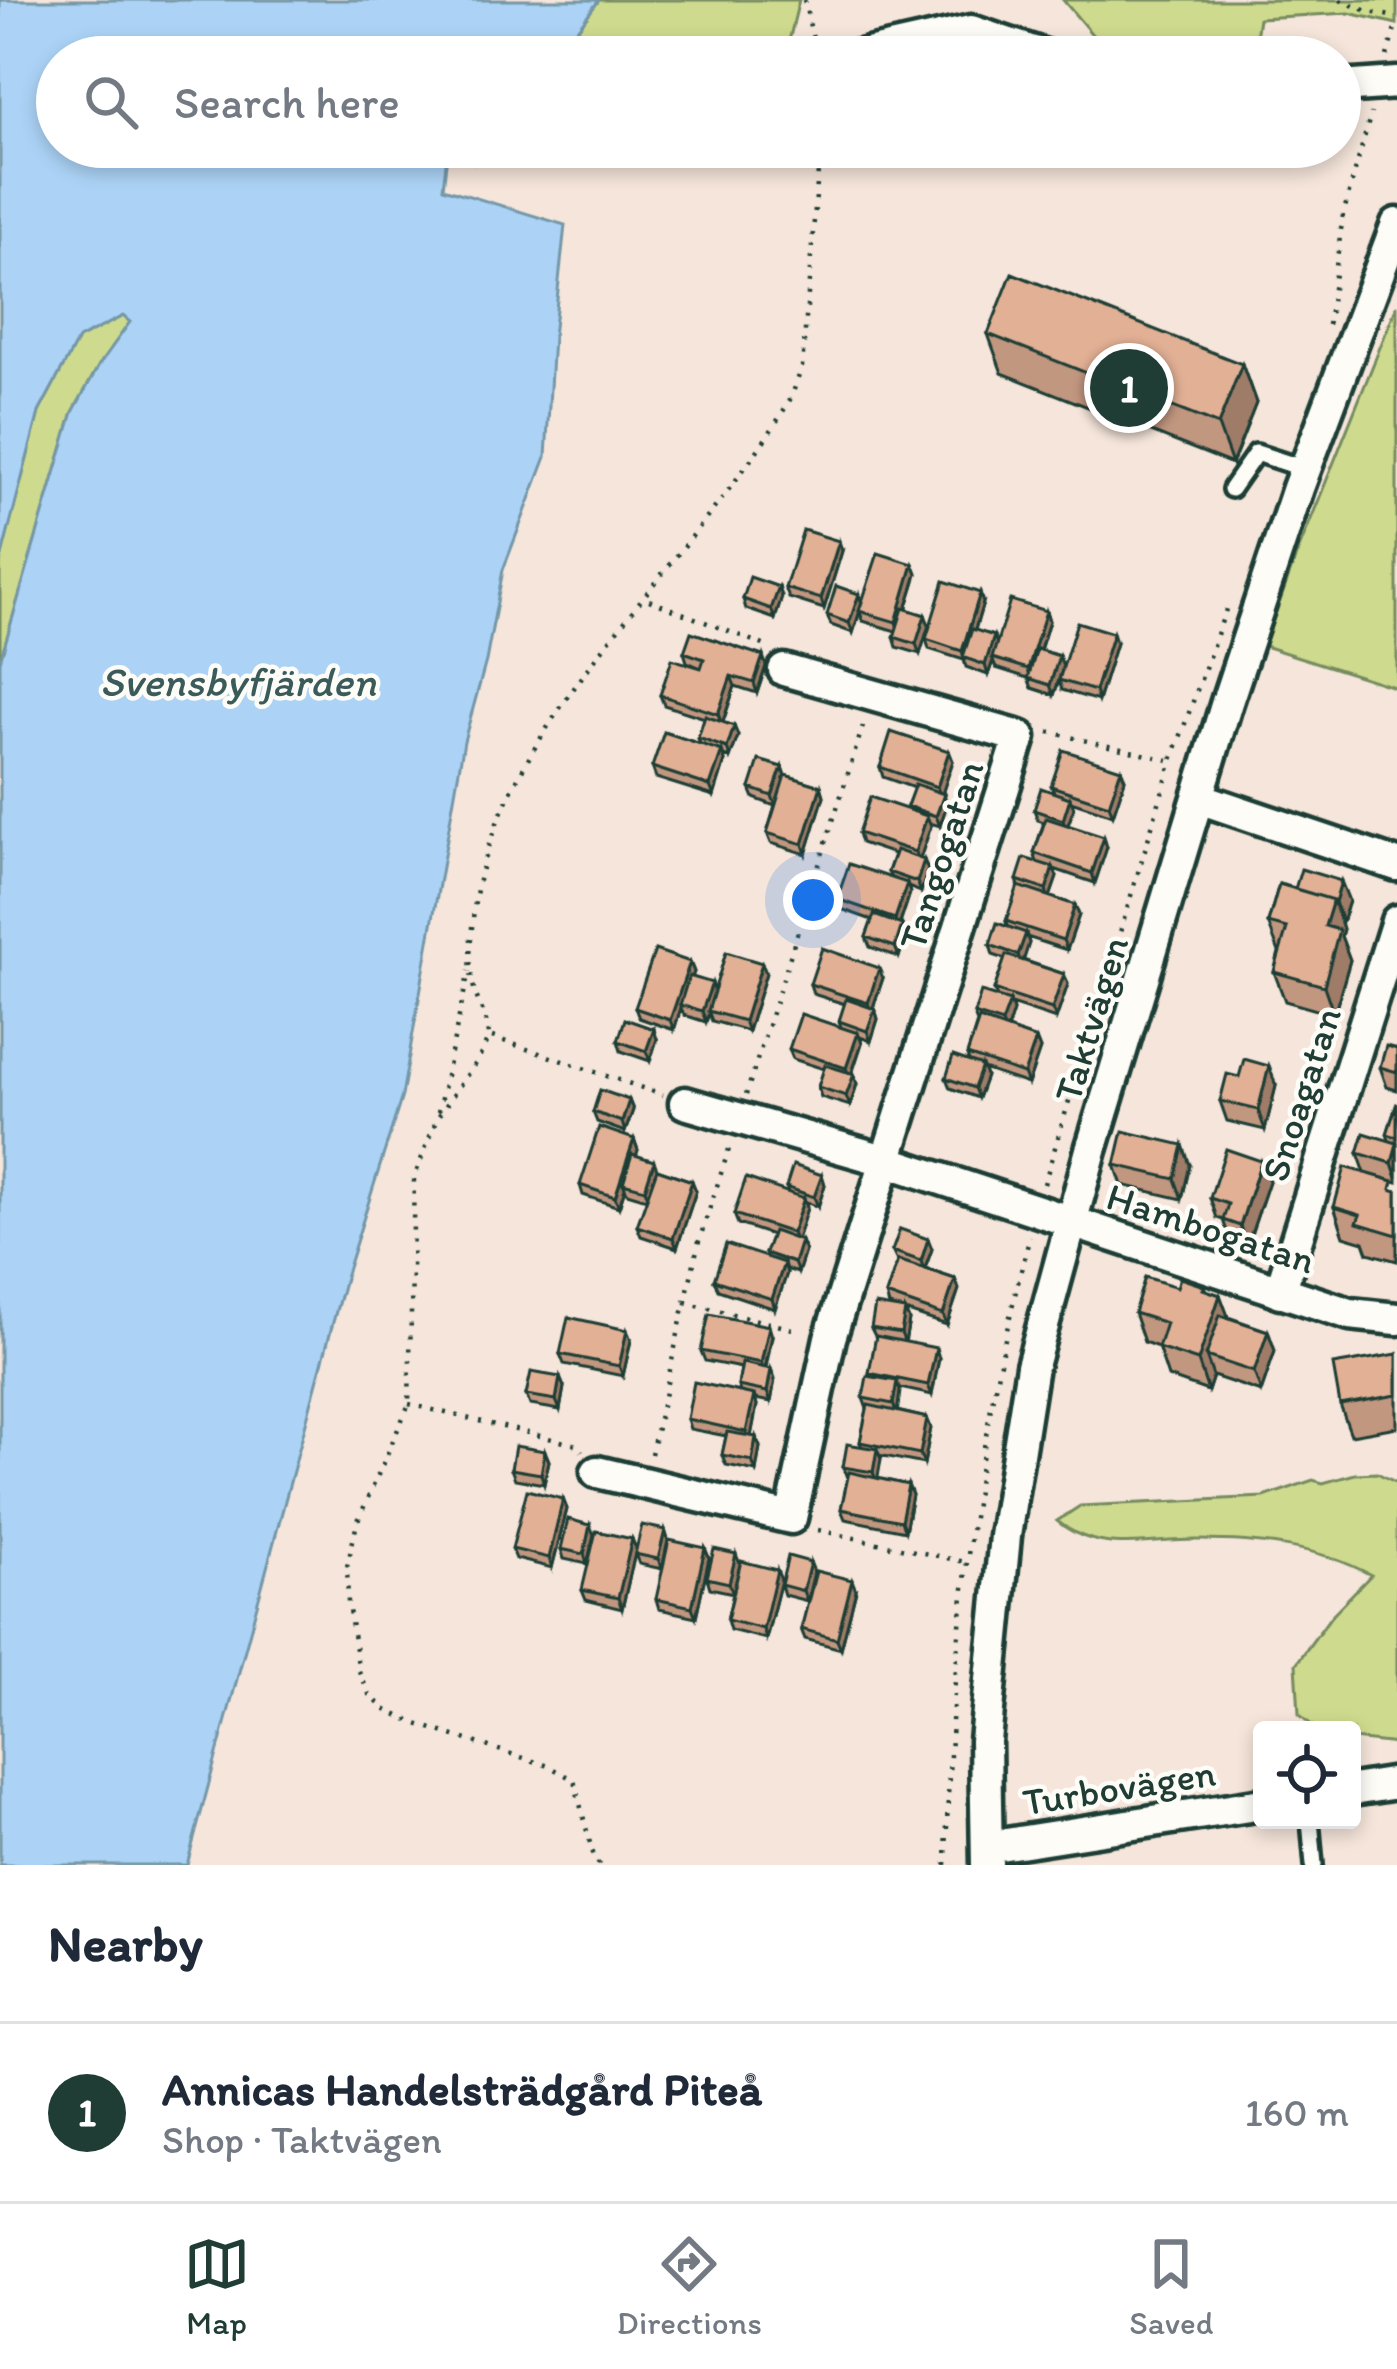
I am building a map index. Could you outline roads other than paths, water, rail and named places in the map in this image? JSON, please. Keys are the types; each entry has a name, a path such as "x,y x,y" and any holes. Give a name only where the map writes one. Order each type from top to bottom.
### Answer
{"street":[{"path":"949,36 971,31 986,36"},
{"path":"1361,86 1397,83"},
{"name":"Taktvägen","path":"987,1856 985,1741 1005,1536 1032,1366 1203,784 1305,469 1397,224"},
{"name":"Tangogatan","path":"597,1472 791,1518 830,1338 1020,737 784,670"},
{"path":"1203,784 1397,866"},
{"name":"Snoagatan","path":"1280,1292 1397,921"},
{"path":"685,1102 884,1160 1071,1224"},
{"name":"Hambogatan","path":"1071,1224 1350,1314 1397,1319"},
{"path":"1361,1789 1397,1783"},
{"name":"Turbovägen","path":"987,1856 1253,1806"}],"lane":[{"path":"1231,489 1256,453 1305,469"},
{"path":"1311,1829 1314,1865"}],"water":[{"name":"Svensbyfjärden","path":"0,0 599,0 572,36 36,36 36,168 445,168 443,188 565,225 546,457 503,570 486,661 464,741 402,1096 346,1274 187,1865 0,1865 0,661 73,412 130,322 123,316 78,339 39,412 0,563"}],"place":[{"name":"Annicas Handelsträdgård Piteå","path":"1129,388"}]}
